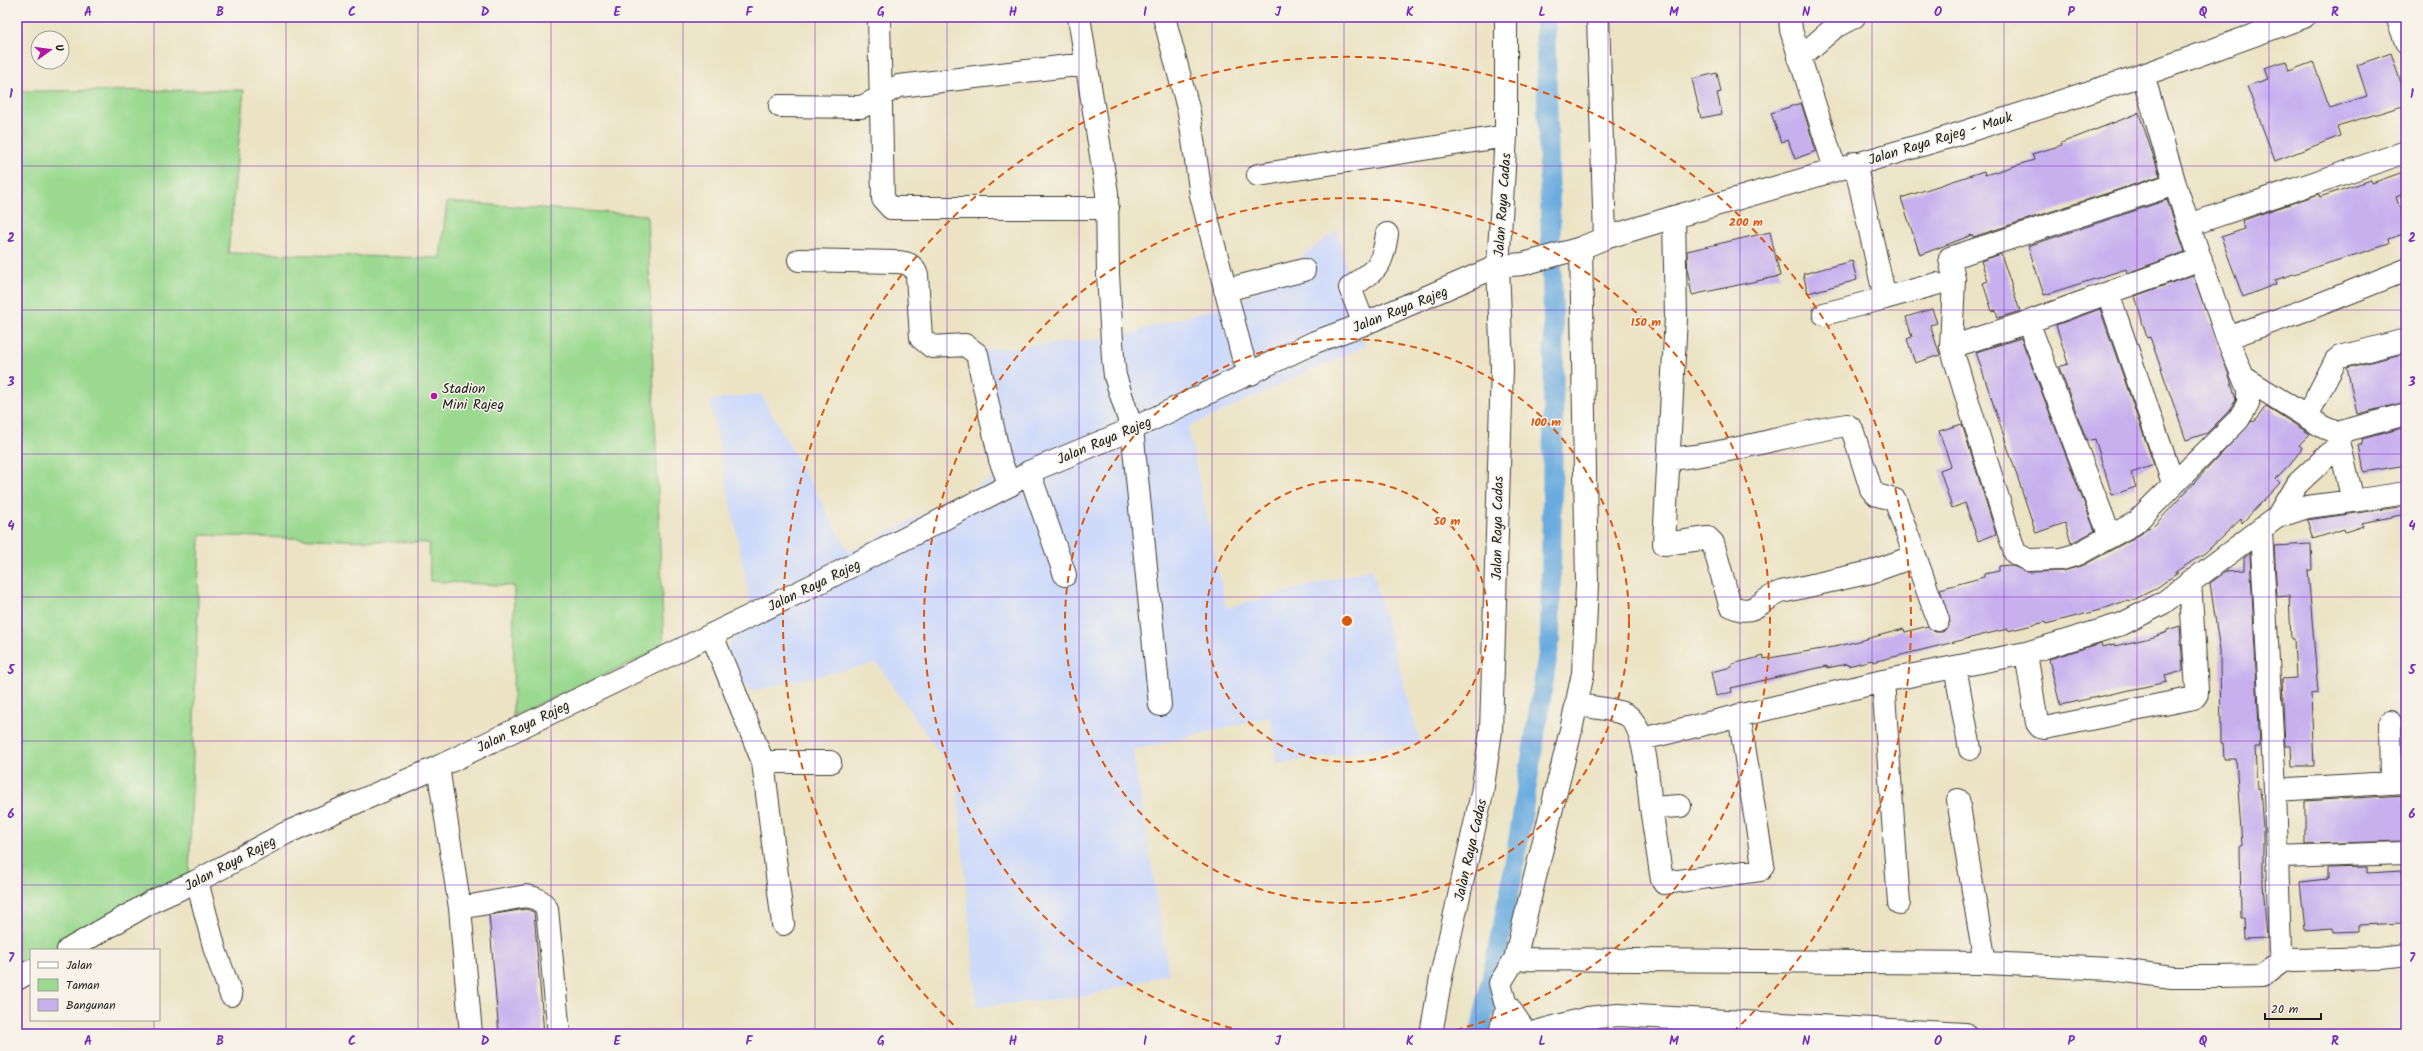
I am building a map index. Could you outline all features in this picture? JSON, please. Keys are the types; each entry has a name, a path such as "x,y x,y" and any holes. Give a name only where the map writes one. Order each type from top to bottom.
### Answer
{"street":[{"path":"879,17 883,199 891,208 1108,208"},
{"path":"1079,17 1108,208 1108,274 1115,376 1132,429 1160,705"},
{"path":"1164,17 1189,112 1201,195 1242,354 1251,374"},
{"name":"Jalan Raya Cadas","path":"1431,1034 1442,972 1482,794 1491,731 1502,368 1498,266 1506,136 1506,17"},
{"path":"1598,17 1605,238"},
{"path":"1790,17 1791,30 1799,58 1834,169"},
{"path":"1799,58 1835,27 1854,17"},
{"name":"Jalan Raya Rajeg - Mauk","path":"1577,249 1605,238 1674,217 1755,195 1834,169 1946,138 2143,75 2304,17"},
{"path":"2397,17 2406,42"},
{"path":"780,106 860,107 870,104 881,95 899,86 1085,64"},
{"path":"2143,75 2175,184 2202,259 2227,338 2243,377 2249,396 2248,404 2238,420 2173,483 2139,520 2078,554 2062,559 2028,560 2015,553 1951,347 1954,279 1950,258 2175,184"},
{"path":"1258,175 1506,136"},
{"path":"2189,225 2406,152"},
{"path":"1855,163 1885,298"},
{"path":"1674,217 1676,316 1664,544 1708,538 1713,543 1730,605 1736,609 1748,610 1760,605 1770,596 1781,592 1871,572 1915,556"},
{"path":"1364,324 1350,288 1377,269 1382,260 1387,234"},
{"path":"1500,1034 1504,1016 1505,1000 1502,979 1516,959 1583,673 1587,584 1577,249"},
{"name":"Jalan Raya Rajeg","path":"70,949 153,901 197,881 286,833 438,767 712,635 1010,485 1029,472 1132,429 1251,374 1315,342 1364,324 1498,266 1523,264 1577,249"},
{"path":"1951,347 2028,322 2202,259"},
{"path":"798,260 898,262 908,263 914,266 917,275 921,338 932,347 965,344 977,354 1000,460 1010,485"},
{"path":"1225,290 1304,270"},
{"path":"2227,338 2308,309 2406,270"},
{"path":"1824,314 1936,284"},
{"path":"2108,293 2173,483"},
{"path":"2028,322 2110,536"},
{"path":"2307,416 2336,360 2340,357 2406,340"},
{"path":"2243,377 2307,416 2338,439 2353,501"},
{"path":"2285,959 2280,951 2269,524 2296,485 2338,439 2406,414"},
{"path":"1669,459 1706,456 1766,441 1847,425 1852,429 1871,490 1877,495 1895,500 1938,620"},
{"path":"1029,472 1065,575"},
{"path":"1642,739 1883,681 2026,653 2122,624 2163,603 2190,581 2269,524 2307,507 2406,493"},
{"path":"2026,653 2037,723 2040,727 2045,728 2194,698 2198,694 2198,690 2190,581"},
{"path":"712,635 763,762 783,924"},
{"path":"1954,667 1970,748"},
{"path":"1883,681 1899,903"},
{"path":"1576,704 1626,715 1635,723 1642,739 1651,808 1662,880 1664,883 1760,870 1763,865 1739,715"},
{"path":"2275,790 2398,782 2390,722"},
{"path":"763,762 830,762"},
{"path":"438,767 460,908 471,1034"},
{"path":"1958,800 1985,963"},
{"path":"1651,808 1680,806"},
{"path":"2277,857 2406,854"},
{"path":"197,881 215,950 231,995"},
{"path":"460,908 526,896 536,898 543,902 547,909 559,1034"},
{"path":"1516,959 1985,963 2111,968 2172,977 2218,977 2262,976 2285,959 2380,958 2406,955"},
{"path":"17,980 30,972"},
{"path":"1505,1000 1527,1034 1587,1018 1618,1015 1965,1034"}],"shaded area":[{"path":"1337,230 1365,346 1188,427 1226,608 1372,569 1420,743 1276,764 1271,717 1133,750 1169,974 1087,996 977,1007 956,777 877,663 751,691 721,658 752,611 710,400 761,394 849,552 1007,471 975,351 1114,338 1244,300"}],"green space":[{"path":"244,90 228,253 440,258 447,202 647,215 664,648 513,716 514,586 430,581 429,543 200,535 189,881 61,949 30,949 30,966 17,972 17,91"}],"building":[{"path":"2391,53 2401,83 2406,82 2406,105 2337,126 2340,136 2275,161 2247,86 2268,79 2264,68 2286,61 2289,71 2313,62 2330,108 2367,96 2357,65"},
{"path":"1717,73 1721,92 1717,93 1722,114 1701,118 1692,79"},
{"path":"1801,103 1816,151 1795,159 1788,140 1781,142 1771,113"},
{"path":"2139,113 2160,176 1973,237 1972,235 1920,255 1901,198 1984,171 1985,175 2034,160 2032,154 2062,145 2061,143"},
{"path":"2406,171 2406,193 2396,197 2406,226 2406,233 2388,239 2389,244 2275,280 2276,284 2243,297 2221,237 2245,229 2242,221 2255,216 2319,194 2320,197 2371,180 2372,183"},
{"path":"2167,200 2185,252 2127,273 2126,269 2044,295 2028,246"},
{"path":"1770,232 1780,276 1692,295 1688,274 1687,251"},
{"path":"2001,254 2020,311 1998,318 1996,310 1992,311 1983,283 1988,281 1981,261"},
{"path":"1852,261 1857,280 1808,293 1803,274"},
{"path":"2193,275 2229,375 2236,400 2228,412 2207,433 2186,440 2150,337 2147,338 2135,296"},
{"path":"1932,309 1937,323 1930,325 1940,355 1915,363 1907,339 1912,337 1906,317"},
{"path":"2100,309 2154,465 2131,473 2136,487 2112,495 2095,439 2087,441 2059,367 2068,364 2056,325"},
{"path":"2021,338 2095,531 2071,543 2065,523 2036,533 1976,352"},
{"path":"2406,353 2406,402 2357,414 2347,368"},
{"path":"2266,406 2310,434 2299,445 2302,448 2290,465 2276,479 2280,483 2242,523 2241,519 2205,553 2174,573 2178,573 2155,589 2129,602 2128,600 2100,610 2046,624 2045,622 2008,631 2007,629 1873,662 1872,660 1848,666 1847,664 1827,668 1827,666 1731,688 1732,692 1716,696 1711,672 1732,667 1732,664 1764,656 1764,659 1839,646 1904,629 1905,632 1928,626 1935,632 1943,632 1950,622 1940,589 1984,577 1984,574 1999,571 1999,566 2010,565 2028,572 2063,571 2084,565 2141,534 2149,527 2151,529 2252,421 2254,422"},
{"path":"1962,424 1996,534 1978,541 1965,503 1952,508 1940,470 1951,466 1939,431"},
{"path":"2406,427 2406,465 2364,472 2359,445 2363,445 2362,439"},
{"path":"2406,506 2406,514 2361,523 2363,526 2345,532 2344,529 2313,539 2307,520"},
{"path":"2311,544 2312,570 2308,570 2318,693 2311,694 2314,766 2292,766 2291,746 2285,746 2282,679 2296,678 2294,639 2291,639 2289,596 2277,597 2274,546"},
{"path":"2250,553 2260,747 2255,747 2257,789 2260,789 2263,828 2263,884 2267,938 2245,939 2244,918 2241,918 2240,847 2242,846 2236,759 2224,759 2223,743 2221,743 2220,651 2210,583 2227,571 2244,570 2244,558"},
{"path":"2180,626 2183,671 2165,676 2167,682 2060,705 2049,659 2101,643 2102,647 2115,644 2116,646 2154,637 2167,632 2167,630"},
{"path":"2406,795 2406,841 2305,844 2305,801"},
{"path":"2367,867 2367,873 2401,871 2401,874 2406,874 2406,896 2402,896 2403,923 2359,925 2359,931 2333,932 2333,928 2305,930 2300,882 2327,879 2327,868"},
{"path":"526,909 534,912 544,1034 499,1034 489,915"}],"waterway":[{"path":"1480,1034 1511,885 1550,641 1554,357 1545,17"}],"place":[{"name":"Stadion Mini Rajeg","path":"434,396"}]}
